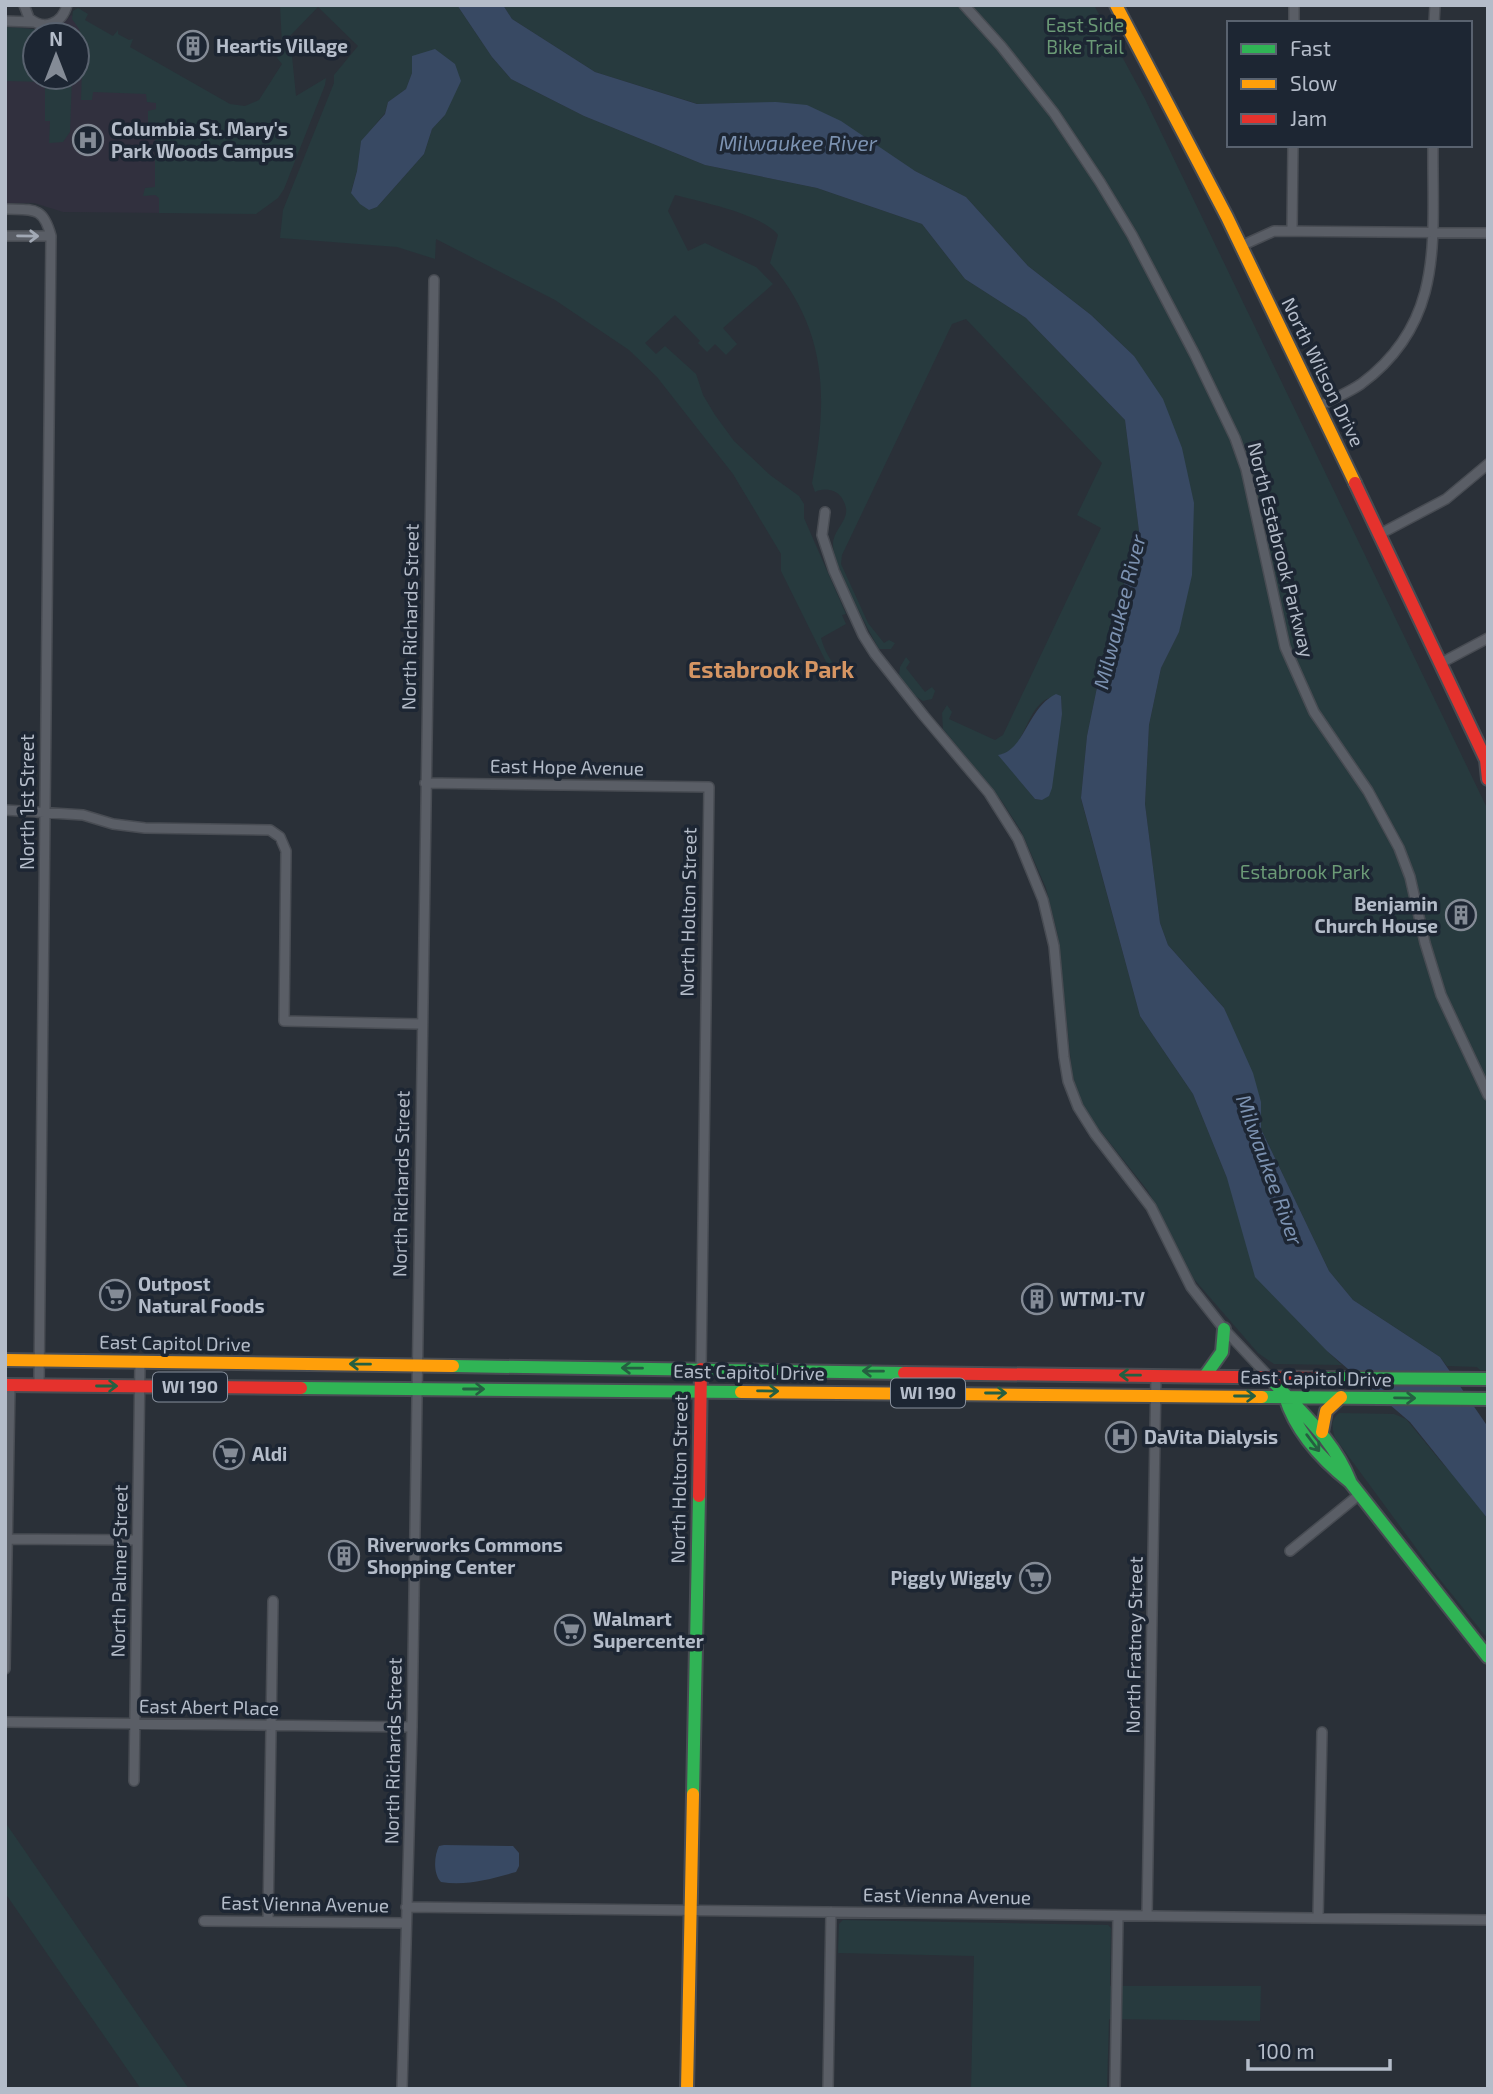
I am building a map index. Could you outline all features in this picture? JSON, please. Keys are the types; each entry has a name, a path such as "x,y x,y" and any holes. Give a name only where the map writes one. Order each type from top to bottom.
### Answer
{"main road":[{"name":"North Wilson Drive","path":"1116,5 1241,246 1380,534 1487,761 1488,779"},
{"path":"1205,1376 1222,1352 1224,1329"},
{"name":"WI 190","path":"5,1360 39,1361"},
{"name":"East Capitol Drive","path":"39,1361 1329,1379 1487,1378"},
{"name":"North Holton Street","path":"687,2089 701,1369"},
{"path":"1270,1378 1322,1432 1344,1464 1350,1482"},
{"name":"East Capitol Drive","path":"8,1385 1488,1399"},
{"path":"1285,1396 1288,1410 1332,1469 1350,1482 1360,1494 1488,1657"},
{"path":"1322,1432 1327,1408 1341,1397"}],"street":[{"path":"24,5 32,21"},
{"path":"57,21 64,14 66,5"},
{"name":"North Estabrook Parkway","path":"964,5 1001,46 1054,113 1100,182 1162,290 1235,438 1255,502 1285,647 1292,667 1314,712 1368,791 1399,848 1410,877 1425,943 1441,995 1488,1095"},
{"path":"1292,230 1293,147"},
{"path":"1318,407 1359,386 1383,366 1399,348 1415,322 1431,269 1433,147"},
{"name":"North 1st Street","path":"5,209 30,209 46,219 51,236 38,1385"},
{"path":"1241,246 1274,231 1292,230 1488,233"},
{"path":"5,236 51,236"},
{"name":"North Richards Street","path":"402,2089 412,1727 434,280"},
{"path":"1380,534 1446,499 1488,464"},
{"path":"825,512 822,535 834,571 863,635 924,716 989,793 1018,839 1043,900 1054,946 1064,1057 1068,1081 1078,1107 1095,1134 1142,1194 1191,1287 1224,1329 1270,1378"},
{"path":"1441,663 1488,638"},
{"name":"East Hope Avenue","path":"425,783 709,787"},
{"name":"North Holton Street","path":"701,1369 709,787"},
{"path":"5,810 83,815 113,824 145,828 270,830 280,837 286,851 284,1021 421,1024"},
{"name":"North Palmer Street","path":"134,1782 140,1362"},
{"name":"North Fratney Street","path":"1147,1916 1156,1375"},
{"path":"5,1669 8,1385"},
{"path":"1290,1551 1360,1494"},
{"path":"6,1539 137,1540"},
{"path":"268,1922 273,1601"},
{"name":"East Abert Place","path":"5,1721 412,1727"},
{"path":"1318,1918 1322,1732"},
{"name":"East Vienna Avenue","path":"406,1907 1488,1920"},
{"path":"828,2089 831,1912"},
{"path":"1115,2089 1118,1916"},
{"name":"East Vienna Avenue","path":"204,1921 406,1923"}],"shaded area":[{"name":"Columbia St. Mary's Park Woods Campus","path":"71,15 81,21 65,21"},
{"name":"Columbia St. Mary's Park Woods Campus","path":"5,27 21,28 21,91 91,91 91,27 171,76 171,213 63,212 34,203 5,203"}],"green space":[{"path":"280,5 457,5 492,57 511,79 584,116 705,165 817,188 922,224 965,279 1026,318 1125,420 1139,531 1102,663 1087,736 1081,799 1140,1016 1193,1094 1227,1178 1327,1351 1342,1365 1274,1364 1258,1353 1193,1278 1148,1191 1087,1114 1072,1073 1058,936 1046,888 1021,831 1001,800 943,729 942,713 947,705 952,712 949,719 995,740 1003,735 1101,528 1077,515 1102,463 966,319 952,324 842,555 841,564 868,623 884,643 889,640 895,643 891,649 879,649 852,597 835,554 834,539 845,518 846,507 838,494 827,490 815,492 812,483 820,423 819,367 803,314 770,263 778,235 759,221 745,215 675,195 668,211 688,251 705,243 756,267 773,284 723,328 737,344 726,355 715,344 707,352 675,315 645,343 656,354 665,346 696,374 703,395 734,441 770,475 799,496 804,504 804,518 846,614 842,615 846,624 821,638 836,668 844,676 836,682 781,571 781,554 733,474 657,377 629,350 555,300 436,239 435,259 397,247 280,238 283,210 334,83 334,75 358,46 318,7 290,36 296,96 326,78 325,85 284,189 278,198 256,214 159,213 159,198 155,195 143,196 145,188 155,187 155,130 148,128 148,111 156,109 156,103 147,102 146,94 93,92 92,100 81,100 81,91 91,91 91,23 113,36 118,30 118,34 129,40 133,39 130,47 230,104 245,106 259,100 282,64 277,58 282,45","holes":["412,73 445,115 432,129 424,154 377,207 369,210 351,192 361,142 385,113 388,102 406,89","1061,696 1062,714 1042,800 1035,799 999,755 1014,747 1038,706 1047,699"]},
{"name":"Estabrook Park","path":"503,5 1094,5 1145,99 1488,810 1488,1370 1447,1366 1440,1357 1353,1300 1329,1271 1261,1129 1224,1008 1168,945 1160,923 1145,804 1149,725 1161,668 1179,632 1134,356 1091,315 1028,266 966,197 915,171 744,103 698,104 595,72 512,19"},
{"path":"78,8 88,14 85,20 73,21 73,11"},
{"path":"5,27 21,28 21,81 5,81"},
{"path":"45,91 71,91 70,132 63,142 49,143 50,121 45,121"},
{"path":"906,657 910,662 906,668 925,692 932,687 935,691 932,699 923,701 915,696 899,676 900,667"},
{"path":"1339,1413 1394,1414 1406,1419 1443,1464 1482,1503 1488,1524 1488,1639 1433,1571 1335,1438 1332,1424"},
{"path":"5,1822 189,2089 141,2089 5,1893"},
{"path":"843,1920 1108,1925 1111,1928 1110,1986 1261,1986 1260,2021 1109,2019 1107,2089 971,2089 974,1956 838,1953 839,1924"}],"water":[{"name":"Milwaukee River","path":"457,5 503,5 512,19 595,72 697,104 776,102 807,105 841,121 915,171 966,197 1028,266 1091,315 1134,356 1163,399 1182,448 1194,503 1192,575 1179,632 1161,668 1149,725 1145,804 1160,923 1168,945 1224,1008 1253,1073 1261,1102 1261,1129 1329,1271 1353,1300 1440,1357 1488,1427 1488,1519 1410,1422 1327,1351 1255,1277 1227,1178 1193,1094 1140,1016 1081,798 1087,736 1102,663 1139,531 1125,420 1026,318 965,279 922,224 817,188 705,165 584,116 511,79 492,57"},
{"path":"435,49 455,64 461,81 445,115 432,129 424,154 377,207 369,210 351,193 361,141 385,114 388,102 406,89 412,73 412,56"},
{"path":"1056,694 1061,696 1062,714 1052,788 1049,796 1042,800 1035,799 998,755 1014,746 1038,709"},
{"path":"439,1846 513,1846 519,1853 519,1866 516,1872 488,1879 460,1883 441,1882 435,1860"}],"traffic: fast":[{"path":"1205,1376 1222,1352 1224,1329"},
{"path":"453,1366 904,1373"},
{"path":"1270,1378 1325,1438 1350,1481"},
{"path":"1318,1378 1488,1379"},
{"path":"301,1388 741,1392"},
{"path":"1262,1397 1488,1399"},
{"path":"1285,1397 1296,1422 1311,1444 1350,1482 1488,1657"},
{"path":"693,1794 699,1496"}],"traffic: slow":[{"path":"1116,5 1227,217 1355,483"},
{"path":"5,1360 453,1366"},
{"path":"741,1392 1262,1397"},
{"path":"1322,1432 1326,1411 1341,1397"},
{"path":"687,2089 693,1794"}],"traffic: jam":[{"path":"1355,483 1486,760 1488,779"},
{"path":"699,1496 701,1369"},
{"path":"904,1373 1318,1378"},
{"path":"5,1385 301,1388"}],"place":[{"name":"Heartis Village","path":"193,46"},
{"name":"Columbia St. Mary's Park Woods Campus","path":"88,140"},
{"name":"Benjamin Church House","path":"1461,915"},
{"name":"Outpost Natural Foods","path":"115,1295"},
{"name":"WTMJ-TV","path":"1037,1299"},
{"name":"DaVita Dialysis","path":"1121,1437"},
{"name":"Aldi","path":"229,1454"},
{"name":"Riverworks Commons Shopping Center","path":"344,1556"},
{"name":"Piggly Wiggly","path":"1035,1578"},
{"name":"Walmart Supercenter","path":"570,1630"}],"district":[{"name":"Estabrook Park","path":"771,670"}],"park label":[{"name":"East Side Bike Trail","path":"1085,36"}]}
